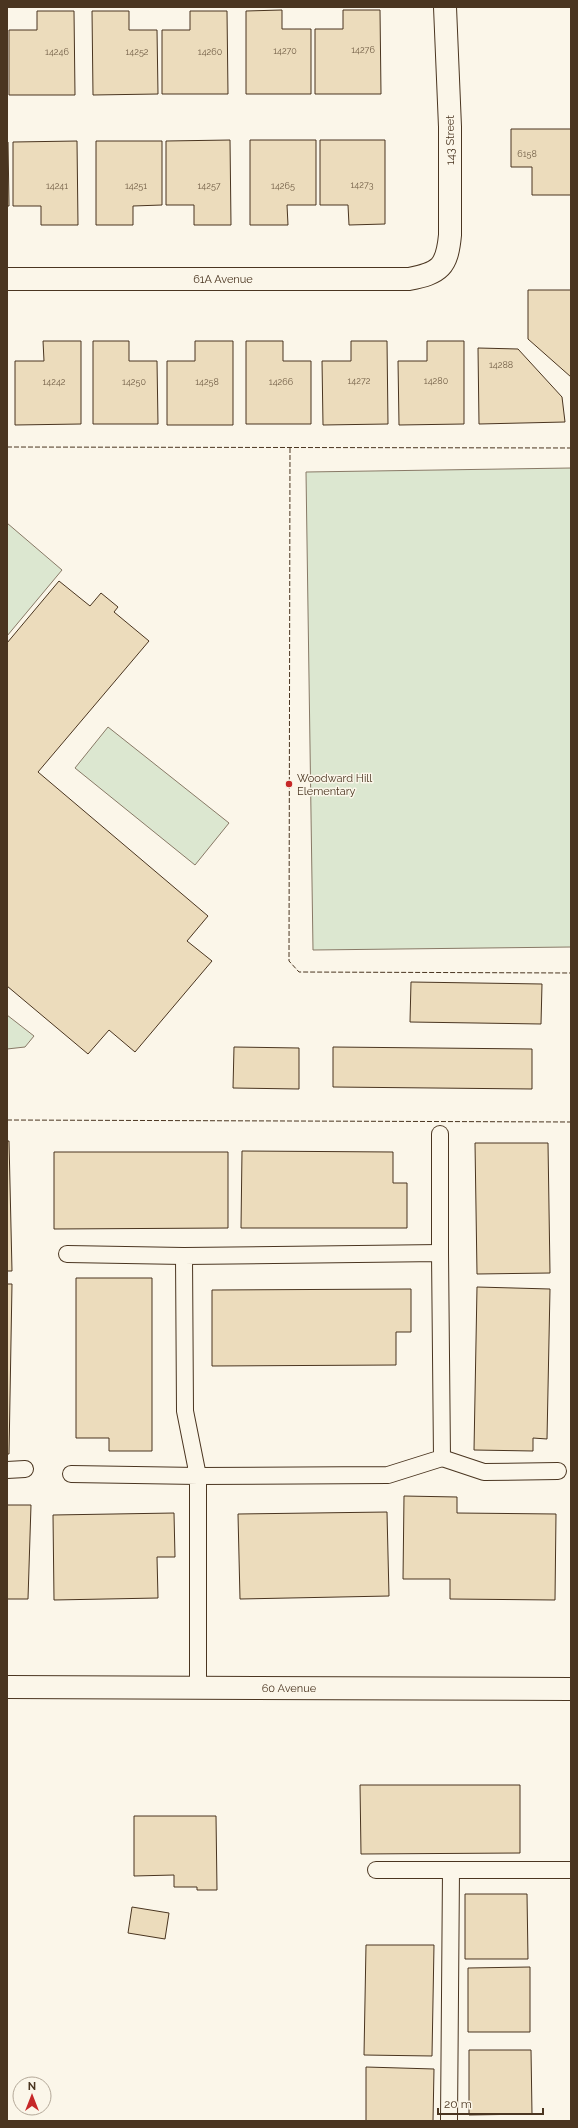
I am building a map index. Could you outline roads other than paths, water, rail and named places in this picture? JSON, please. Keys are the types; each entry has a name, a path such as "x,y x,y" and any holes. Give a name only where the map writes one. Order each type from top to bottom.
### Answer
{"street":[{"name":"143 Street","path":"438,270 448,252 450,235 450,127 445,7"},
{"name":"61A Avenue","path":"7,279 409,279 424,276 438,270"},
{"name":"60 Avenue","path":"7,1687 571,1689"}],"lane":[{"path":"440,1134 442,1458"},
{"path":"68,1254 184,1256 440,1254"},
{"path":"184,1256 185,1411 198,1476 198,1688"},
{"path":"71,1474 198,1476 388,1475 442,1458 484,1472 558,1471"},
{"path":"7,1470 25,1469"},
{"path":"376,1870 571,1870"},
{"path":"449,2121 451,1870"}],"place":[{"name":"Woodward Hill Elementary","path":"289,784"}]}
